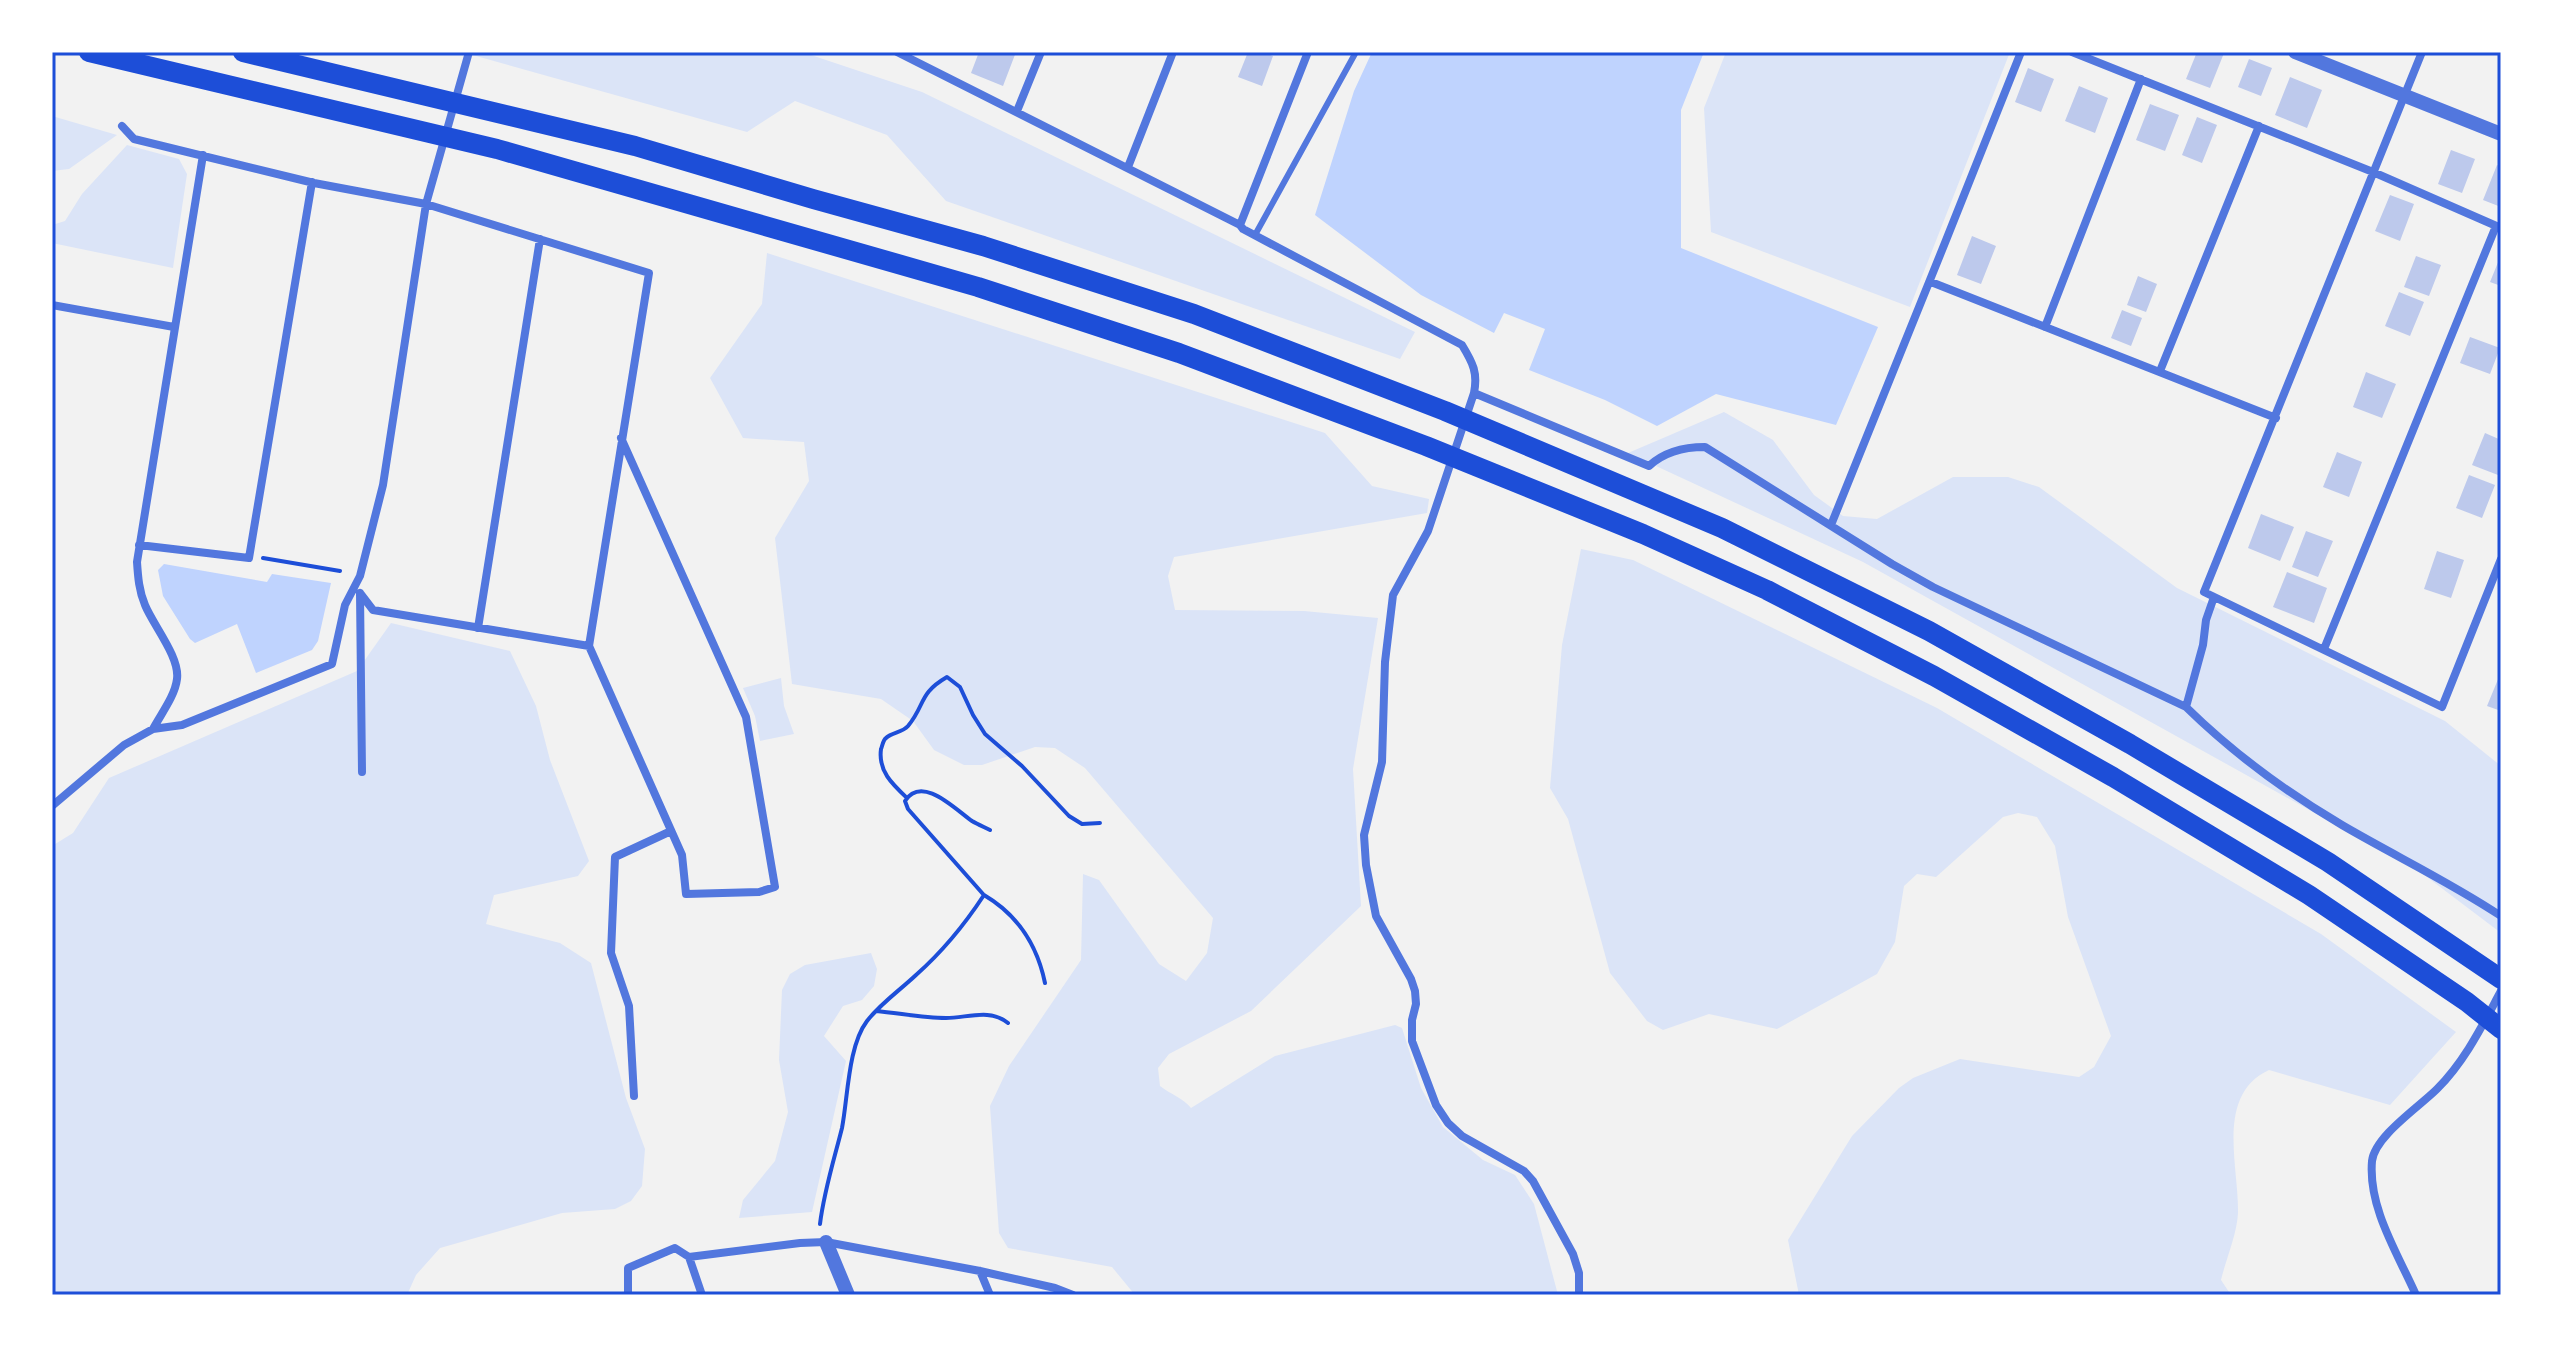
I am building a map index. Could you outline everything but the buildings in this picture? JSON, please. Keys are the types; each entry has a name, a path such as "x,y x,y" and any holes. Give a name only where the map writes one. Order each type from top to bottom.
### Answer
{"highway":[{"path":"89,52 497,149 978,287 1179,353 1426,446 1643,534 1767,590 1934,676 2113,777 2309,895 2467,1002 2501,1029"},
{"path":"243,52 635,146 983,246 1194,314 1445,411 1722,528 1929,631 2117,736 2328,862 2494,974"}],"street":[{"path":"52,806 124,745 153,729 182,725 332,664 345,605 360,576 383,485 426,204 469,52"},
{"path":"1017,111 1041,52"},
{"path":"1128,167 1173,52"},
{"path":"1240,225 1308,52"},
{"path":"1831,525 2021,52"},
{"path":"2072,52 2373,172 2499,227 2324,649"},
{"path":"2295,52 2501,134"},
{"path":"2422,52 2204,592 2442,707 2501,559"},
{"path":"903,53 1240,225 1462,345 1471,360 1477,379 1474,393 1428,531 1393,595 1385,662 1382,762 1364,835 1366,865 1376,916 1415,991 1412,1041 1436,1105 1462,1136 1524,1171 1533,1181 1577,1263 1579,1295"},
{"path":"2045,327 2141,79"},
{"path":"122,126 134,139 312,182 426,204 649,273 621,438 589,646 682,855 686,894 759,892 775,887 746,717 621,438"},
{"path":"2160,371 2259,126"},
{"path":"153,729 178,677 175,664 144,604 137,562 203,155"},
{"path":"139,545 249,558 312,182"},
{"path":"478,628 540,239"},
{"path":"1931,282 2276,418"},
{"path":"52,305 174,327"},
{"path":"1474,393 1649,466 1677,450 1705,447 1933,587 2186,707 2215,736 2306,803 2501,916"},
{"path":"360,576 362,772"},
{"path":"360,593 373,610 589,646"},
{"path":"2186,707 2214,597"},
{"path":"634,1096 629,1006 611,953 615,857 671,831"},
{"path":"2416,1295 2380,1215 2372,1158 2393,1125 2426,1099 2457,1068 2501,991"},
{"path":"689,1257 822,1242 980,1271 1073,1295"},
{"path":"822,1242 848,1295"},
{"path":"628,1295 628,1268 675,1248 689,1257 702,1295"},
{"path":"980,1271 990,1295"}],"lane":[{"path":"1255,235 1356,52"}],"path":[{"path":"249,555 340,571"},
{"path":"907,798 884,772 881,746 886,737 906,728 923,696 934,684 947,677 960,687 985,734 1022,766 1069,816 1082,824 1100,823"},
{"path":"990,830 974,823 938,795 918,791 905,801 908,809 984,895 1002,906 1018,922 1033,945 1045,983"},
{"path":"822,1242 823,1199 842,1127 857,1041 864,1024 958,930 984,895"},
{"path":"876,1011 949,1018 975,1013 1003,1018 1008,1023"}],"shaded area":[{"path":"462,52 802,52 922,92 1415,332 1400,359 946,201 887,135 795,101 747,132"},
{"path":"1726,52 2010,52 1910,307 1711,232 1704,108"},
{"path":"52,116 117,135 69,169 52,171"},
{"path":"127,145 179,159 187,174 173,268 52,243 52,225 65,221 82,194"},
{"path":"767,253 1325,433 1372,486 1429,499 1427,513 1174,557 1168,576 1175,610 1304,611 1378,618 1353,769 1361,906 1251,1011 1169,1054 1158,1068 1160,1086 1191,1108 1275,1056 1395,1025 1402,1028 1421,1088 1443,1127 1483,1160 1515,1175 1534,1204 1558,1295 1135,1295 1112,1267 1008,1248 999,1233 990,1106 1009,1066 1081,960 1083,874 1099,880 1159,964 1186,981 1207,953 1213,918 1085,768 1055,748 1035,747 982,765 964,765 934,750 913,721 881,699 792,684 775,538 809,481 804,442 743,438 710,378 762,304"},
{"path":"1724,412 1773,440 1814,495 1843,516 1877,519 1953,477 2008,477 2039,487 2177,588 2445,721 2501,766 2501,933 2419,871 1863,562 1628,453"},
{"path":"1581,549 1633,560 1937,708 2321,934 2456,1032 2390,1105 2269,1070 2252,1081 2242,1096 2234,1133 2238,1213 2221,1280 2231,1295 1799,1295 1788,1240 1852,1136 1899,1088 1913,1078 1960,1059 2079,1077 2094,1067 2111,1036 2068,917 2055,846 2037,817 2018,813 2003,817 1936,877 1917,874 1904,886 1895,942 1877,974 1777,1029 1709,1014 1663,1030 1647,1021 1610,973 1568,819 1550,788 1562,645"},
{"path":"391,623 510,651 536,706 550,760 589,861 578,876 494,895 486,924 560,943 591,963 626,1098 645,1149 642,1186 631,1201 615,1209 562,1213 440,1248 416,1275 407,1295 52,1295 52,846 73,833 109,778 357,671"},
{"path":"781,678 784,706 794,734 760,741 755,716 743,688"},
{"path":"871,953 877,969 874,986 862,1000 843,1006 824,1036 846,1061 812,1212 739,1218 743,1200 775,1161 788,1112 779,1060 782,990 790,974 805,965"}],"water":[{"path":"1372,52 1704,52 1681,110 1681,248 1878,327 1836,425 1716,394 1657,426 1605,400 1529,370 1545,329 1504,313 1494,333 1421,295 1315,215 1354,91"},
{"path":"164,564 267,582 272,574 331,583 318,641 312,650 256,673 237,624 195,643 163,596 158,570"}]}
